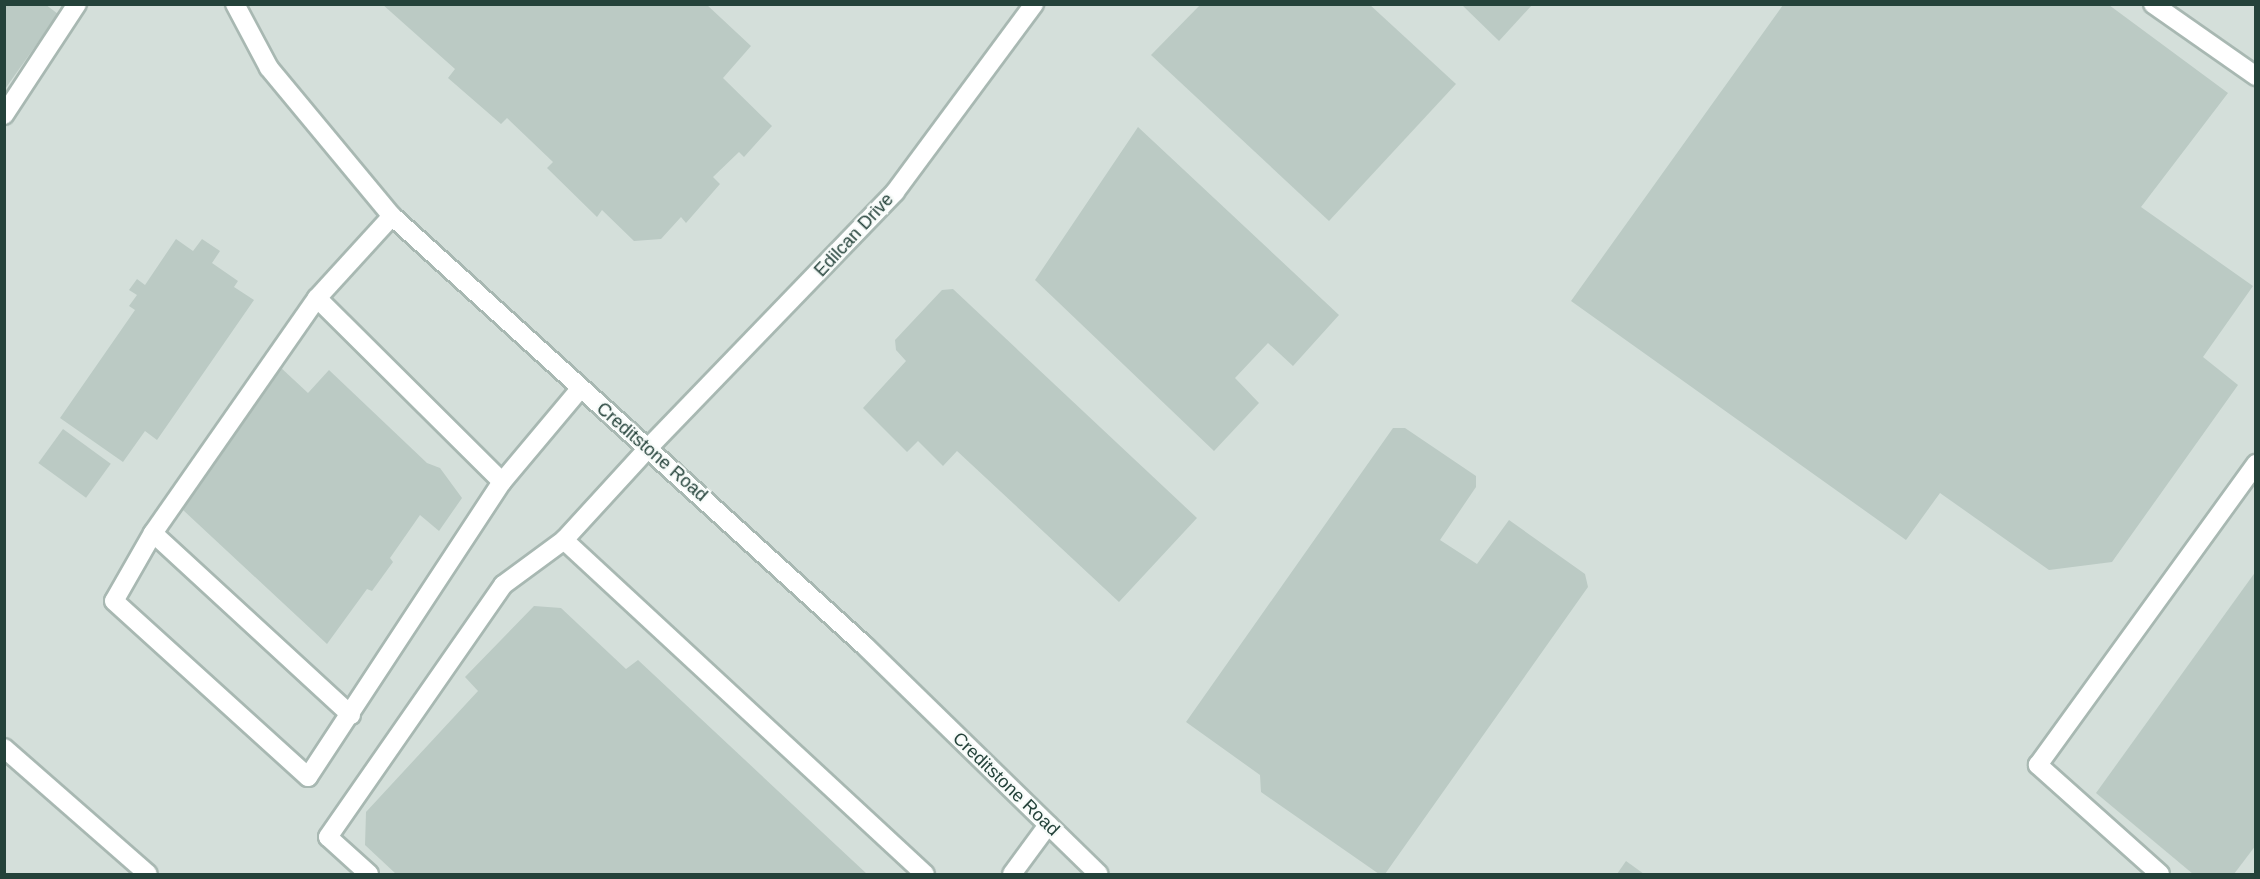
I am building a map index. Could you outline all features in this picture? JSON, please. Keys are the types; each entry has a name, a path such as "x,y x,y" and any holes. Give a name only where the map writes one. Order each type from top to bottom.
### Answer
{"street":[{"path":"4,115 77,4"},
{"name":"Creditstone Road","path":"235,4 269,68 392,216 580,388 650,447 866,647 1099,874"},
{"name":"Edilcan Drive","path":"369,874 328,837 503,585 564,540 895,192 1034,4"},
{"path":"2153,4 2256,76"},
{"path":"392,216 317,298 153,533 114,601 308,777 351,715 502,482 580,388"},
{"path":"317,298 502,482"},
{"path":"2160,874 2038,765 2256,464"},
{"path":"153,533 351,715"},
{"path":"564,540 925,874"},
{"path":"4,748 148,874"},
{"path":"1012,874 1048,825"}],"shaded area":[{"path":"5,5 2255,5 2255,874 5,874"}],"building":[{"path":"5,4 45,4 58,14 5,89"},
{"path":"382,4 706,4 751,46 723,78 772,126 744,157 739,152 713,177 720,184 686,223 681,217 661,239 634,241 602,210 597,217 547,168 553,162 507,118 501,124 448,78 455,69"},
{"path":"1201,4 1369,4 1456,84 1329,221 1151,55"},
{"path":"1461,4 1533,4 1499,41"},
{"path":"1783,5 2109,5 2228,93 2141,207 2253,286 2203,357 2238,385 2112,562 2049,570 1940,493 1906,540 1571,301"},
{"path":"1138,127 1339,315 1293,366 1268,343 1235,378 1259,403 1214,451 1035,280"},
{"path":"176,239 193,251 202,239 220,251 212,263 238,281 234,287 254,300 157,440 145,431 123,462 60,418 135,310 129,306 137,295 129,290 137,279 145,285"},
{"path":"953,289 1197,518 1119,602 957,451 943,466 918,441 907,452 863,408 906,361 896,350 895,340 942,290"},
{"path":"279,366 308,393 329,370 427,463 440,468 462,498 439,531 420,515 390,558 393,562 372,591 367,589 327,644 183,510"},
{"path":"1393,428 1405,428 1476,476 1476,487 1440,540 1477,564 1509,520 1585,574 1588,587 1385,874 1379,874 1261,792 1260,775 1186,722"},
{"path":"63,429 111,464 86,498 38,463"},
{"path":"2256,571 2256,845 2234,874 2193,874 2096,793"},
{"path":"534,606 561,608 626,669 638,660 867,874 396,874 365,845 366,812 478,691 465,677"},
{"path":"1626,861 1644,874 1617,874"}]}
